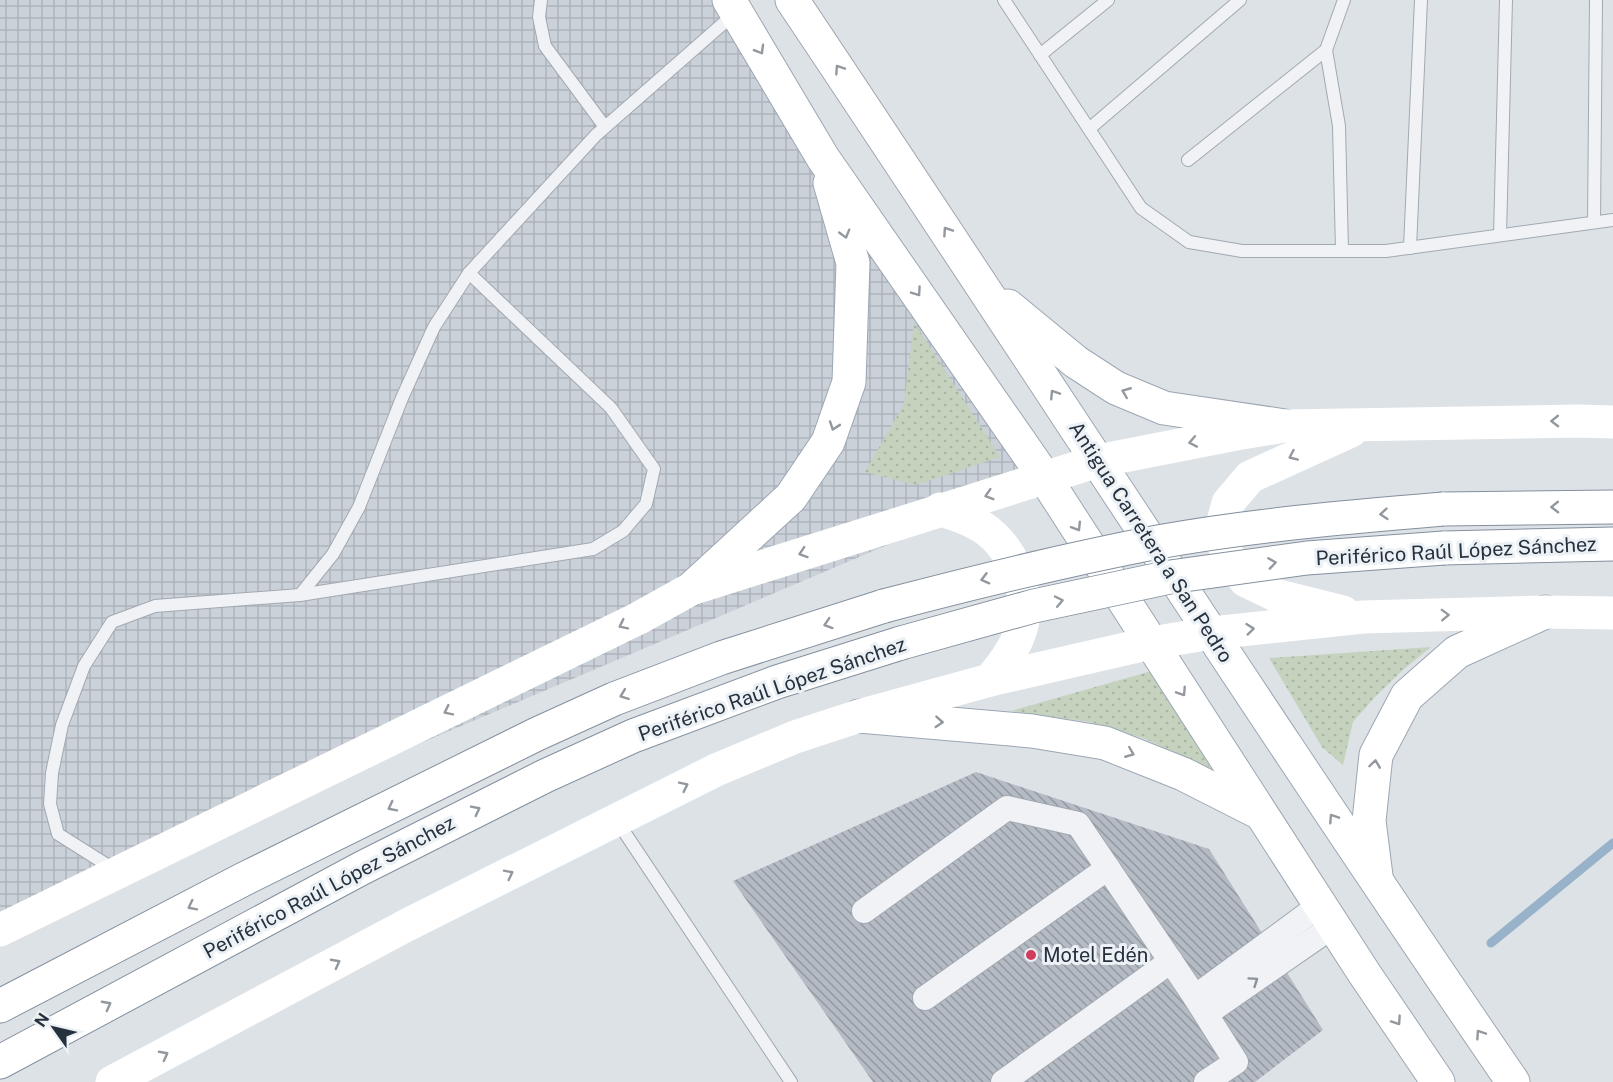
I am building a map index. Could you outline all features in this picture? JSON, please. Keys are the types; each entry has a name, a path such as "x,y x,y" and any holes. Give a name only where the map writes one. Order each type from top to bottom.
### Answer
{"main road":[{"name":"Antigua Carretera a San Pedro","path":"792,0 1377,884 1514,1082"},
{"path":"733,6 823,158 1045,478 1364,973 1438,1082"},
{"path":"691,589 791,497 828,442 849,382 853,262 823,158"},
{"path":"984,287 1076,362 1116,388 1164,408 1285,426"},
{"path":"0,930 639,618 691,589 940,509 1098,461 1285,426 1613,422"},
{"path":"1362,617 1275,595 1246,581 1230,562 1221,529 1228,503 1250,477 1366,425"},
{"name":"Periférico Raúl López Sánchez","path":"0,1006 244,879 527,739 614,699 721,658 884,606 1033,567 1160,542 1301,521 1443,509 1613,507"},
{"path":"940,509 976,523 1000,542 1016,568 1023,597 1021,628 1010,656 990,680"},
{"name":"Periférico Raúl López Sánchez","path":"0,1062 420,838 545,776 633,736 777,682 901,643 1023,609 1170,577 1307,558 1444,548 1613,544"},
{"path":"1377,884 1368,821 1376,755 1407,696 1457,652 1545,612"},
{"path":"112,1082 407,925 726,766 795,737 859,716 990,680 1151,643 1212,633 1362,617 1545,612 1613,614"},
{"path":"859,716 1021,730 1105,743 1183,774 1260,813"}],"street":[{"path":"864,911 1007,808 1078,824 1201,1005 1236,1062 1206,1082"},
{"path":"925,998 1108,868"},
{"path":"1201,1005 1327,915"},
{"path":"1003,1082 1171,961"}],"lane":[{"path":"541,0 539,17 545,46 605,127"},
{"path":"1004,0 1141,208 1189,242 1242,251 1386,251 1613,220"},
{"path":"1040,55 1108,0"},
{"path":"1089,129 1240,0"},
{"path":"1342,251 1339,126 1326,50 1344,0"},
{"path":"1410,248 1421,0"},
{"path":"1500,236 1506,0"},
{"path":"1594,222 1596,0"},
{"path":"300,594 333,554 359,507 402,398 434,327 469,273 605,127 733,6"},
{"path":"1188,160 1326,50"},
{"path":"118,872 58,834 50,804 52,773 62,725 84,666 112,622 155,606 300,594 593,549 623,531 646,504 654,469 611,408 469,273"},
{"path":"616,820 791,1082"}],"shaded area":[{"path":"0,0 736,0 1045,478 0,922"}],"green space":[{"path":"914,322 1000,457 916,485 865,472 904,404"},
{"path":"1431,647 1404,669 1353,722 1343,765 1322,747 1269,658"},
{"path":"1155,670 1211,769 1143,738 1090,722 1011,711"}],"building":[{"name":"Motel Edén","path":"976,772 1209,849 1323,1030 1255,1082 873,1082 733,881"}],"waterway":[{"path":"1491,943 1613,843"}],"place":[{"name":"Motel Edén","path":"1031,955"}]}
